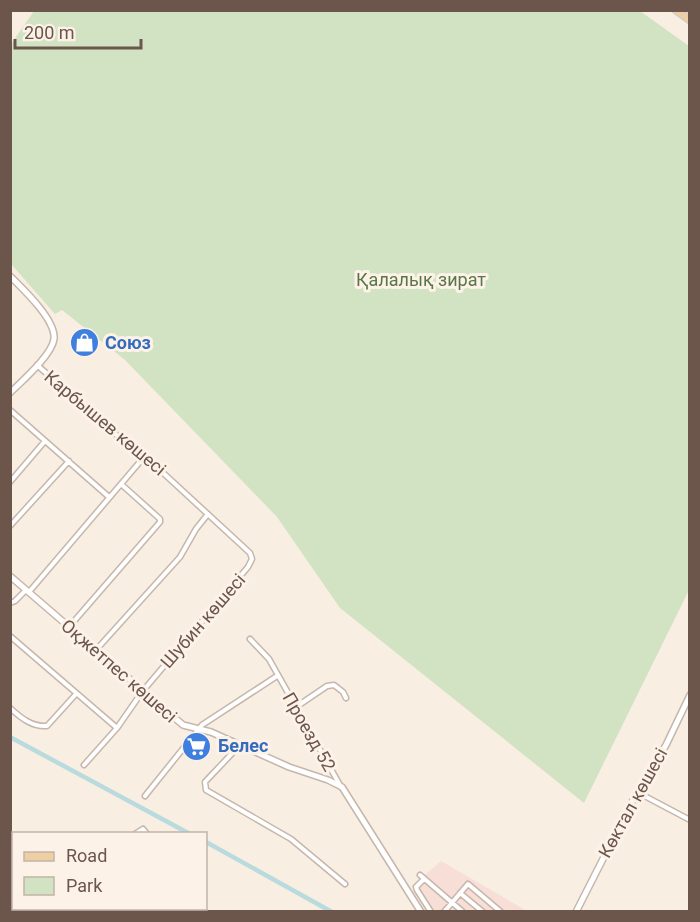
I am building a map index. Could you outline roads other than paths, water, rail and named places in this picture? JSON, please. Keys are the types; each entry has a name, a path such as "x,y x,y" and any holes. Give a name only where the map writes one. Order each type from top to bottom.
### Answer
{"main road":[{"path":"676,10 690,20"}],"street":[{"name":"Карбышев көшесі","path":"10,276 47,317 54,330 51,347 37,365 208,514 250,553 252,559"},
{"path":"10,393 37,365"},
{"path":"10,410 110,497"},
{"path":"10,482 46,441"},
{"path":"10,603 28,591 144,457"},
{"path":"10,526 69,460"},
{"path":"69,627 159,522 160,519 121,484"},
{"path":"96,650 180,557 196,529 208,514"},
{"name":"Шубин көшесі","path":"84,765 117,728 142,692 249,567 252,559"},
{"name":"Оқжетпес көшесі","path":"10,576 178,722 186,727 212,732 289,767 342,787"},
{"path":"10,636 117,728"},
{"name":"Проезд 52","path":"250,639 269,659 342,787"},
{"path":"145,796 198,729 277,676"},
{"path":"296,707 327,686 334,685 343,692 346,698"},
{"path":"10,708 30,723 47,726 76,694"},
{"name":"Көктал көшесі","path":"576,912 637,792 666,745 690,694"},
{"path":"240,745 205,782 206,790 291,839 345,884"},
{"path":"342,787 421,912"},
{"path":"637,792 690,820"},
{"path":"431,912 416,887 422,877 463,912"},
{"path":"444,912 468,884 501,912"},
{"path":"460,893 483,912"}],"waterway":[{"path":"10,737 186,832"},
{"path":"207,843 332,912"}],"place":[{"name":"Союз","path":"84,343"},
{"name":"Белес","path":"197,746"}],"park label":[{"name":"Қалалық зират","path":"421,280"}]}
